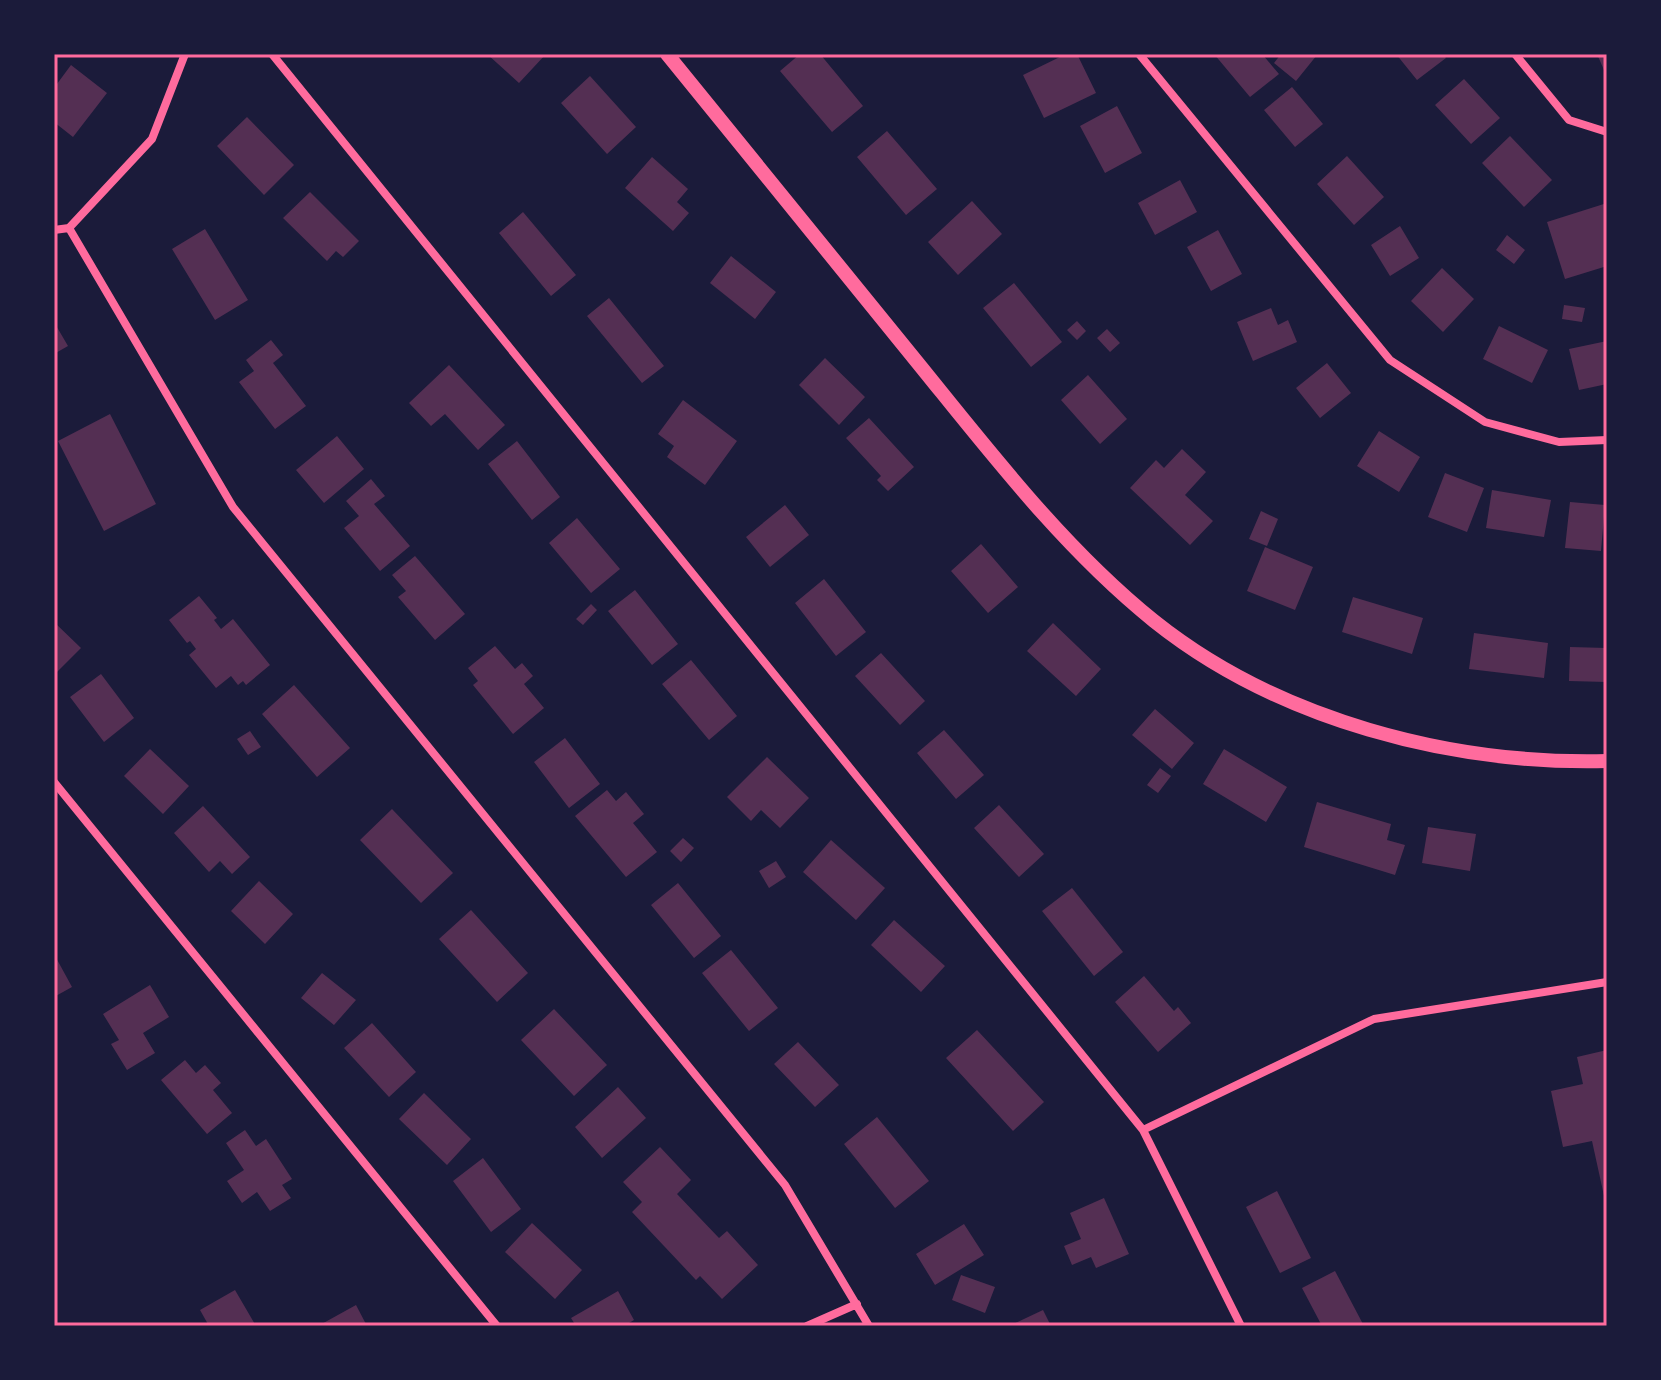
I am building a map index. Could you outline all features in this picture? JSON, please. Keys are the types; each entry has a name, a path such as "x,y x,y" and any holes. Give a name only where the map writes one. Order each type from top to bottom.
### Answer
{"street":[{"path":"54,230 69,228 152,139 185,54"},
{"path":"272,54 1143,1130 1241,1326"},
{"path":"667,54 972,430 1110,582 1156,622 1218,664 1277,694 1355,725 1459,751 1526,760 1607,761"},
{"path":"1139,54 1390,360 1485,422 1559,442 1607,440"},
{"path":"1515,54 1569,120 1607,132"},
{"path":"69,228 233,507 785,1185 869,1326"},
{"path":"54,782 497,1326"},
{"path":"1143,1130 1374,1019 1607,982"},
{"path":"807,1326 857,1304"}],"building":[{"path":"487,54 546,54 519,83"},
{"path":"800,54 820,54 863,106 832,132 780,71"},
{"path":"1066,54 1077,54 1096,93 1044,118 1023,75"},
{"path":"1214,54 1262,54 1279,74 1250,97"},
{"path":"1281,54 1317,55 1296,81 1274,63"},
{"path":"1396,54 1443,54 1446,58 1417,80"},
{"path":"1597,54 1607,54 1607,69 1604,70"},
{"path":"71,65 107,93 73,137 54,122 54,88"},
{"path":"590,76 636,127 607,154 561,103"},
{"path":"1464,79 1500,118 1471,144 1435,105"},
{"path":"1292,87 1323,124 1295,147 1264,110"},
{"path":"1117,106 1142,153 1105,173 1080,126"},
{"path":"247,117 294,165 264,195 217,146"},
{"path":"887,131 937,189 906,215 857,157"},
{"path":"1510,136 1552,180 1524,207 1482,163"},
{"path":"1347,156 1384,197 1354,225 1317,184"},
{"path":"652,157 688,189 677,202 689,213 673,231 625,188"},
{"path":"1180,180 1197,212 1155,235 1138,203"},
{"path":"310,192 359,241 343,257 336,251 327,261 283,218"},
{"path":"972,201 1002,234 958,275 928,242"},
{"path":"1607,203 1607,266 1565,279 1547,222"},
{"path":"523,212 576,275 551,296 499,233"},
{"path":"1400,226 1419,258 1390,276 1371,245"},
{"path":"205,229 248,300 215,320 172,249"},
{"path":"1218,230 1242,274 1211,291 1187,247"},
{"path":"1507,235 1525,250 1514,264 1496,250"},
{"path":"731,256 776,292 755,319 710,283"},
{"path":"1442,268 1474,299 1443,332 1411,301"},
{"path":"1014,283 1062,342 1031,367 983,308"},
{"path":"609,298 664,366 642,383 587,316"},
{"path":"1564,305 1585,308 1582,322 1562,319"},
{"path":"1271,308 1278,325 1288,320 1297,342 1253,361 1237,322"},
{"path":"1077,321 1086,331 1077,340 1067,330"},
{"path":"54,322 68,346 54,354"},
{"path":"1499,326 1548,350 1532,383 1483,359"},
{"path":"1107,329 1120,343 1110,352 1097,338"},
{"path":"271,340 283,355 273,363 306,406 275,429 239,382 254,371 246,360"},
{"path":"1607,341 1607,384 1579,390 1569,349"},
{"path":"825,358 865,397 839,425 799,385"},
{"path":"1327,363 1351,393 1320,418 1296,388"},
{"path":"449,365 505,425 478,450 445,414 431,426 409,403"},
{"path":"1088,375 1127,419 1100,444 1061,400"},
{"path":"683,400 737,441 705,485 667,457 674,446 658,434"},
{"path":"110,414 156,504 104,531 58,441"},
{"path":"869,418 914,467 888,491 877,480 881,476 846,438"},
{"path":"1379,431 1420,457 1399,492 1357,466"},
{"path":"337,436 364,469 324,503 296,470"},
{"path":"517,441 560,497 532,520 488,464"},
{"path":"1182,449 1206,472 1185,495 1213,521 1190,545 1130,488 1156,460 1164,468"},
{"path":"1445,473 1484,488 1467,532 1428,517"},
{"path":"371,479 385,496 374,504 410,546 380,571 344,528 359,516 346,501"},
{"path":"1492,490 1551,500 1544,537 1486,528"},
{"path":"1570,502 1605,505 1601,551 1565,548"},
{"path":"785,505 809,535 770,567 746,537"},
{"path":"1261,511 1278,519 1267,546 1249,539"},
{"path":"577,518 620,569 591,593 549,543"},
{"path":"981,544 1018,587 988,613 951,571"},
{"path":"1265,547 1313,567 1295,610 1247,591"},
{"path":"415,556 465,614 435,640 398,597 406,591 392,575"},
{"path":"824,579 866,632 836,656 795,603"},
{"path":"635,590 678,644 652,665 608,611"},
{"path":"199,596 217,618 214,620 221,629 233,619 270,665 246,685 243,681 238,685 231,676 216,688 189,655 196,649 190,641 187,643 169,620"},
{"path":"1353,597 1423,618 1412,654 1342,632"},
{"path":"591,604 597,610 583,625 576,619"},
{"path":"54,622 81,648 56,673 54,671"},
{"path":"1053,623 1101,669 1076,696 1027,651"},
{"path":"1474,633 1548,643 1544,678 1469,669"},
{"path":"495,646 515,669 522,663 533,676 524,684 544,708 513,734 473,685 478,681 468,668"},
{"path":"1570,647 1607,648 1607,682 1569,681"},
{"path":"881,653 925,701 900,725 855,676"},
{"path":"691,660 737,716 709,740 662,684"},
{"path":"101,674 134,718 104,742 70,697"},
{"path":"294,685 350,748 317,777 262,714"},
{"path":"1155,709 1194,743 1172,769 1132,735"},
{"path":"944,730 984,775 956,799 917,753"},
{"path":"250,731 261,747 248,755 237,739"},
{"path":"565,738 600,784 569,808 534,762"},
{"path":"150,749 189,786 163,814 124,776"},
{"path":"1224,749 1287,787 1266,822 1203,784"},
{"path":"767,757 809,798 780,828 761,810 751,821 727,797"},
{"path":"1160,768 1171,776 1158,793 1147,785"},
{"path":"607,790 616,801 626,792 644,814 633,823 657,852 626,877 575,816"},
{"path":"1317,802 1391,824 1387,840 1405,845 1395,875 1304,847"},
{"path":"999,805 1044,854 1019,877 974,828"},
{"path":"203,806 250,857 232,874 220,861 209,872 174,833"},
{"path":"392,809 453,873 421,903 360,840"},
{"path":"1428,827 1476,834 1470,871 1422,863"},
{"path":"683,838 694,848 681,862 670,851"},
{"path":"831,840 885,888 856,920 803,872"},
{"path":"776,861 786,877 769,888 759,871"},
{"path":"259,881 293,914 265,944 231,911"},
{"path":"678,883 721,936 694,958 651,905"},
{"path":"1072,888 1123,952 1094,976 1042,911"},
{"path":"471,910 528,973 497,1002 439,939"},
{"path":"894,920 945,966 921,992 871,945"},
{"path":"731,950 778,1008 749,1031 702,973"},
{"path":"54,954 72,987 54,997"},
{"path":"322,973 356,1000 334,1025 301,998"},
{"path":"1144,976 1174,1011 1178,1007 1191,1023 1158,1052 1115,1002"},
{"path":"150,985 169,1017 143,1033 155,1053 127,1070 111,1044 119,1040 103,1014"},
{"path":"554,1009 607,1065 574,1096 521,1040"},
{"path":"372,1023 416,1072 389,1097 344,1048"},
{"path":"977,1030 1044,1102 1013,1131 946,1058"},
{"path":"798,1042 839,1085 815,1107 774,1064"},
{"path":"1607,1050 1606,1205 1592,1141 1563,1147 1551,1091 1583,1084 1577,1057"},
{"path":"185,1060 196,1073 205,1065 221,1083 213,1090 232,1113 207,1134 161,1080"},
{"path":"618,1087 646,1118 602,1158 575,1127"},
{"path":"424,1093 471,1139 447,1165 399,1119"},
{"path":"877,1117 929,1181 895,1208 844,1144"},
{"path":"245,1130 256,1146 266,1139 292,1179 282,1185 291,1198 270,1211 257,1192 242,1203 227,1181 244,1170 226,1143"},
{"path":"660,1147 691,1180 677,1194 719,1238 727,1231 758,1265 722,1299 700,1276 696,1280 632,1212 642,1202 623,1182"},
{"path":"483,1158 521,1209 491,1232 453,1181"},
{"path":"1277,1191 1311,1258 1280,1273 1246,1207"},
{"path":"1104,1198 1129,1254 1096,1268 1091,1257 1072,1265 1064,1246 1081,1239 1070,1213"},
{"path":"532,1223 582,1270 555,1299 505,1252"},
{"path":"964,1224 984,1255 935,1285 916,1254"},
{"path":"1335,1271 1364,1326 1322,1326 1302,1288"},
{"path":"961,1275 995,1287 985,1313 952,1300"},
{"path":"235,1290 256,1326 209,1326 200,1310"},
{"path":"618,1291 634,1320 624,1326 576,1326 571,1318"},
{"path":"356,1305 367,1326 318,1326"},
{"path":"1043,1310 1051,1326 1009,1326"}]}
